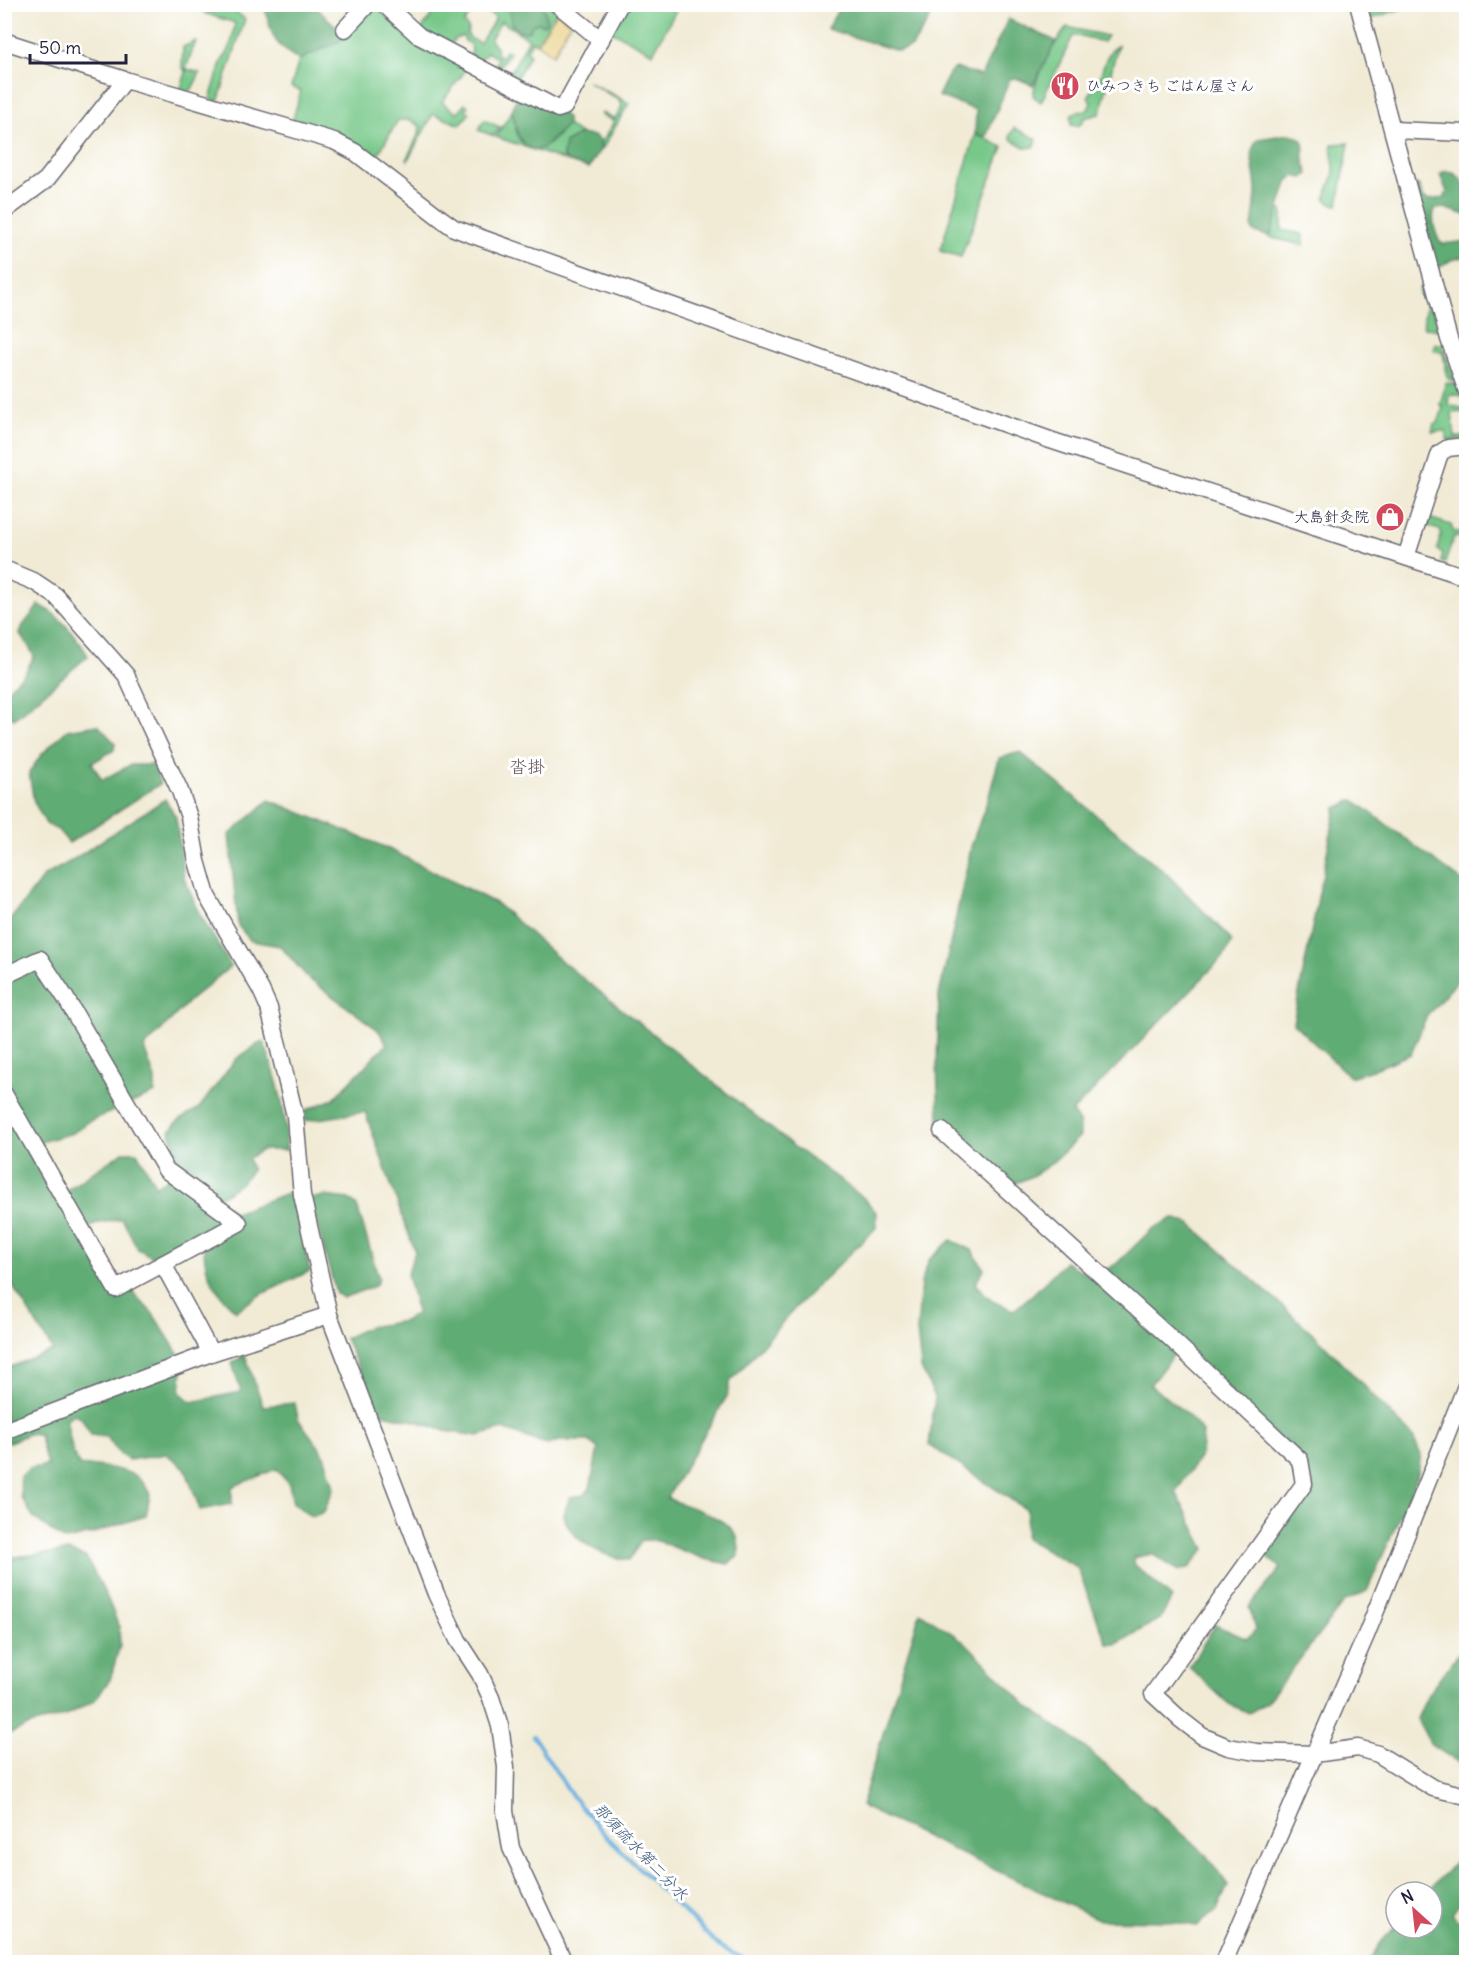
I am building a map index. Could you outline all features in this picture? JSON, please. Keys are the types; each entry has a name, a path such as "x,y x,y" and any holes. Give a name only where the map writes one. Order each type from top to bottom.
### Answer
{"street":[{"path":"345,29 368,4"},
{"path":"384,4 419,36 558,110 564,107 620,4"},
{"path":"557,4 601,40"},
{"path":"1356,5 1394,130 1449,339 1467,389"},
{"path":"4,41 125,80 334,141 355,152 454,228 470,234 1050,440 1467,577"},
{"path":"4,211 46,180 125,80"},
{"path":"1394,130 1467,133"},
{"path":"1406,557 1440,453 1448,448 1467,446"},
{"path":"4,569 35,582 56,596 126,675 180,790 189,817 196,861 207,896 269,1008 295,1116 302,1196 329,1315 436,1594 458,1640 480,1674 491,1698 500,1726 506,1767 505,1811 511,1848 564,1962"},
{"path":"4,976 40,959 166,1170 239,1223 116,1289 4,1094"},
{"path":"942,1131 1167,1335 1300,1461 1304,1484 1153,1694 1202,1736 1228,1747 1256,1752 1314,1754 1358,1748 1378,1754 1433,1788 1467,1796"},
{"path":"163,1264 211,1353"},
{"path":"4,1431 211,1353 329,1315"},
{"path":"1224,1962 1371,1622 1467,1386"}],"green space":[{"path":"208,5 227,5 245,19 218,102 210,99 222,60 230,47 235,23 204,13"},
{"path":"264,5 313,5 341,31 343,39 299,60 283,48 274,37"},
{"path":"375,5 416,39 468,67 442,102 457,113 465,104 468,106 466,110 470,113 460,125 433,114 408,160 420,126 410,120 398,120 376,158 369,158 292,122 301,91 291,87 299,60 325,47"},
{"path":"439,5 476,5 464,23 469,29 467,33 470,38 480,43 496,18 478,5 508,5 512,25 538,23 545,10 541,5 549,5 557,12 537,43 532,41 527,50 530,55 514,82 509,75 529,39 501,21 490,40 496,47 496,53 501,57 506,50 510,53 496,71 492,69 498,59 487,52 479,62 469,57 472,51 471,45 465,41 463,36 455,39 450,46 421,30"},
{"path":"508,5 541,5 545,10 547,22 544,25 538,23 532,25 530,31 527,32 519,31 512,25"},
{"path":"625,5 679,5 653,53 611,31"},
{"path":"841,5 938,5 912,47 898,51 827,29"},
{"path":"1385,5 1412,5 1368,20 1370,14"},
{"path":"1008,19 1056,41 1033,85 1016,78 1010,79 986,137 975,135 976,110 938,96 950,72 955,68 981,76"},
{"path":"1067,27 1107,36 1103,42 1073,36 1041,102 1033,96 1037,78 1050,51"},
{"path":"196,41 185,71 182,67 183,47"},
{"path":"1118,45 1100,114 1084,118 1077,126 1071,125 1071,116 1077,112 1087,111 1091,103 1088,97 1099,80 1108,56"},
{"path":"187,69 200,73 192,89 186,93 180,91"},
{"path":"587,81 629,103 602,150 600,141 604,139 614,121 601,115 602,113 615,119 622,106 619,100"},
{"path":"519,94 554,105 567,118 567,125 543,148 535,150 525,146 518,136 512,111"},
{"path":"512,111 520,140 530,147 536,149 546,146 567,125 580,134 565,143 563,156 566,161 496,137"},
{"path":"484,120 500,127 494,136 478,130"},
{"path":"1014,128 1037,139 1034,147 1026,148 1012,140 1010,136"},
{"path":"580,134 594,136 600,141 601,148 589,168 566,161 563,156 565,143"},
{"path":"1290,134 1302,141 1308,174 1303,178 1295,176 1288,180 1270,236 1254,232 1252,228 1256,190 1252,157 1254,145 1258,139"},
{"path":"975,135 1003,147 961,257 940,251"},
{"path":"1349,143 1338,205 1331,204 1325,198 1334,173 1332,144"},
{"path":"1449,171 1456,174 1464,183 1466,215 1444,208 1435,209 1434,228 1443,244 1466,241 1466,256 1435,268 1415,184 1419,185 1422,196 1428,200 1444,198 1447,192 1440,175"},
{"path":"1278,209 1282,210 1282,230 1302,234 1304,245 1270,236"},
{"path":"1420,287 1428,289 1438,330 1423,327 1427,294 1419,293"},
{"path":"1435,344 1442,344 1455,381 1448,379 1443,353 1434,350"},
{"path":"1446,383 1461,385 1464,396 1449,394 1448,405 1466,409 1466,421 1464,412 1452,413 1455,437 1462,437 1466,434 1466,439 1448,441 1445,431 1432,432 1443,408 1440,405"},
{"path":"1429,518 1451,525 1453,531 1466,535 1466,540 1454,536 1445,563 1441,562 1443,553 1437,549 1440,530 1426,526"},
{"path":"39,605 67,627 88,656 14,719 5,710 5,692 25,673 34,656 20,634 21,628"},
{"path":"98,725 115,743 114,750 92,763 102,780 130,765 153,765 160,784 69,843 58,830 46,824 34,802 29,773 41,755 67,730"},
{"path":"1020,752 1165,872 1232,942 1224,956 1072,1112 1080,1124 1080,1136 1041,1171 1012,1184 939,1121 937,1065 939,995 972,843 989,796 999,758"},
{"path":"165,799 176,817 184,878 199,913 231,966 189,1001 144,1048 155,1079 155,1093 90,1121 73,1133 40,1142 65,1191 123,1152 137,1152 156,1186 179,1172 170,1131 178,1121 199,1108 236,1059 263,1041 280,1094 285,1122 286,1150 263,1150 248,1158 252,1170 242,1182 218,1199 235,1213 292,1191 310,1271 258,1296 236,1311 213,1283 206,1267 204,1249 191,1240 152,1257 138,1249 122,1219 99,1223 86,1229 86,1242 153,1314 180,1356 182,1369 180,1392 191,1402 241,1392 232,1363 245,1355 263,1406 295,1403 298,1419 323,1452 334,1487 324,1512 312,1517 293,1503 289,1484 276,1469 232,1487 232,1504 200,1510 185,1468 166,1454 129,1460 122,1456 106,1437 91,1435 82,1419 75,1414 66,1419 73,1453 80,1466 102,1467 126,1472 140,1479 150,1494 146,1516 85,1536 64,1540 34,1518 21,1497 20,1477 29,1469 47,1465 39,1434 28,1434 5,1444 5,1369 53,1350 13,1287 5,1270 5,923 11,919 44,876 71,861"},
{"path":"269,800 385,847 497,904 565,964 792,1145 864,1198 877,1213 876,1228 797,1306 730,1382 727,1396 667,1498 706,1513 725,1523 732,1530 738,1539 739,1556 728,1564 704,1559 658,1541 642,1540 629,1560 622,1559 599,1551 578,1538 563,1516 570,1497 585,1495 590,1488 598,1449 589,1441 559,1441 548,1445 503,1429 478,1436 445,1431 419,1422 379,1413 345,1338 368,1327 404,1321 417,1313 407,1274 415,1252 365,1112 306,1121 304,1111 333,1099 387,1044 378,1030 309,979 280,946 251,941 238,926 229,835"},
{"path":"1354,800 1466,884 1466,971 1427,1016 1411,1054 1350,1077 1293,1023 1336,808"},
{"path":"324,1196 349,1199 357,1206 379,1279 375,1286 343,1298 336,1293 310,1199"},
{"path":"1173,1218 1190,1224 1317,1337 1413,1437 1421,1455 1417,1478 1367,1591 1345,1601 1266,1703 1249,1713 1229,1704 1189,1667 1215,1625 1247,1639 1256,1629 1249,1607 1281,1568 1264,1554 1308,1493 1311,1484 1183,1342 1150,1385 1187,1414 1203,1432 1201,1455 1176,1492 1205,1549 1190,1567 1179,1571 1152,1554 1133,1558 1135,1565 1172,1598 1161,1618 1117,1644 1107,1644 1077,1567 1025,1538 1027,1510 929,1445 935,1397 921,1368 917,1331 921,1283 929,1260 951,1240 972,1250 984,1269 975,1284 994,1302 1014,1310 1065,1262 1094,1278 1116,1264 1152,1229"},
{"path":"68,1551 86,1557 107,1597 119,1627 120,1645 110,1680 94,1701 65,1716 30,1725 5,1736 5,1558"},
{"path":"920,1612 965,1642 1025,1704 1078,1742 1206,1855 1228,1885 1217,1910 1197,1926 1166,1921 1100,1920 861,1806"},
{"path":"1466,1643 1466,1767 1431,1745 1417,1719 1428,1694"},
{"path":"1466,1850 1466,1894 1452,1914 1466,1928 1466,1962 1368,1962 1384,1939 1444,1940 1444,1880 1438,1880"}],"sand":[{"path":"557,12 570,23 553,55 537,43"}],"waterway":[{"name":"那須疏水第二分水","path":"533,1736 572,1796 606,1836 720,1947 751,1962"}],"place":[{"name":"ひみつきち ごはん屋さん","path":"1065,86"},
{"name":"大島針灸院","path":"1390,517"}],"district":[{"name":"沓掛","path":"527,767"}]}
